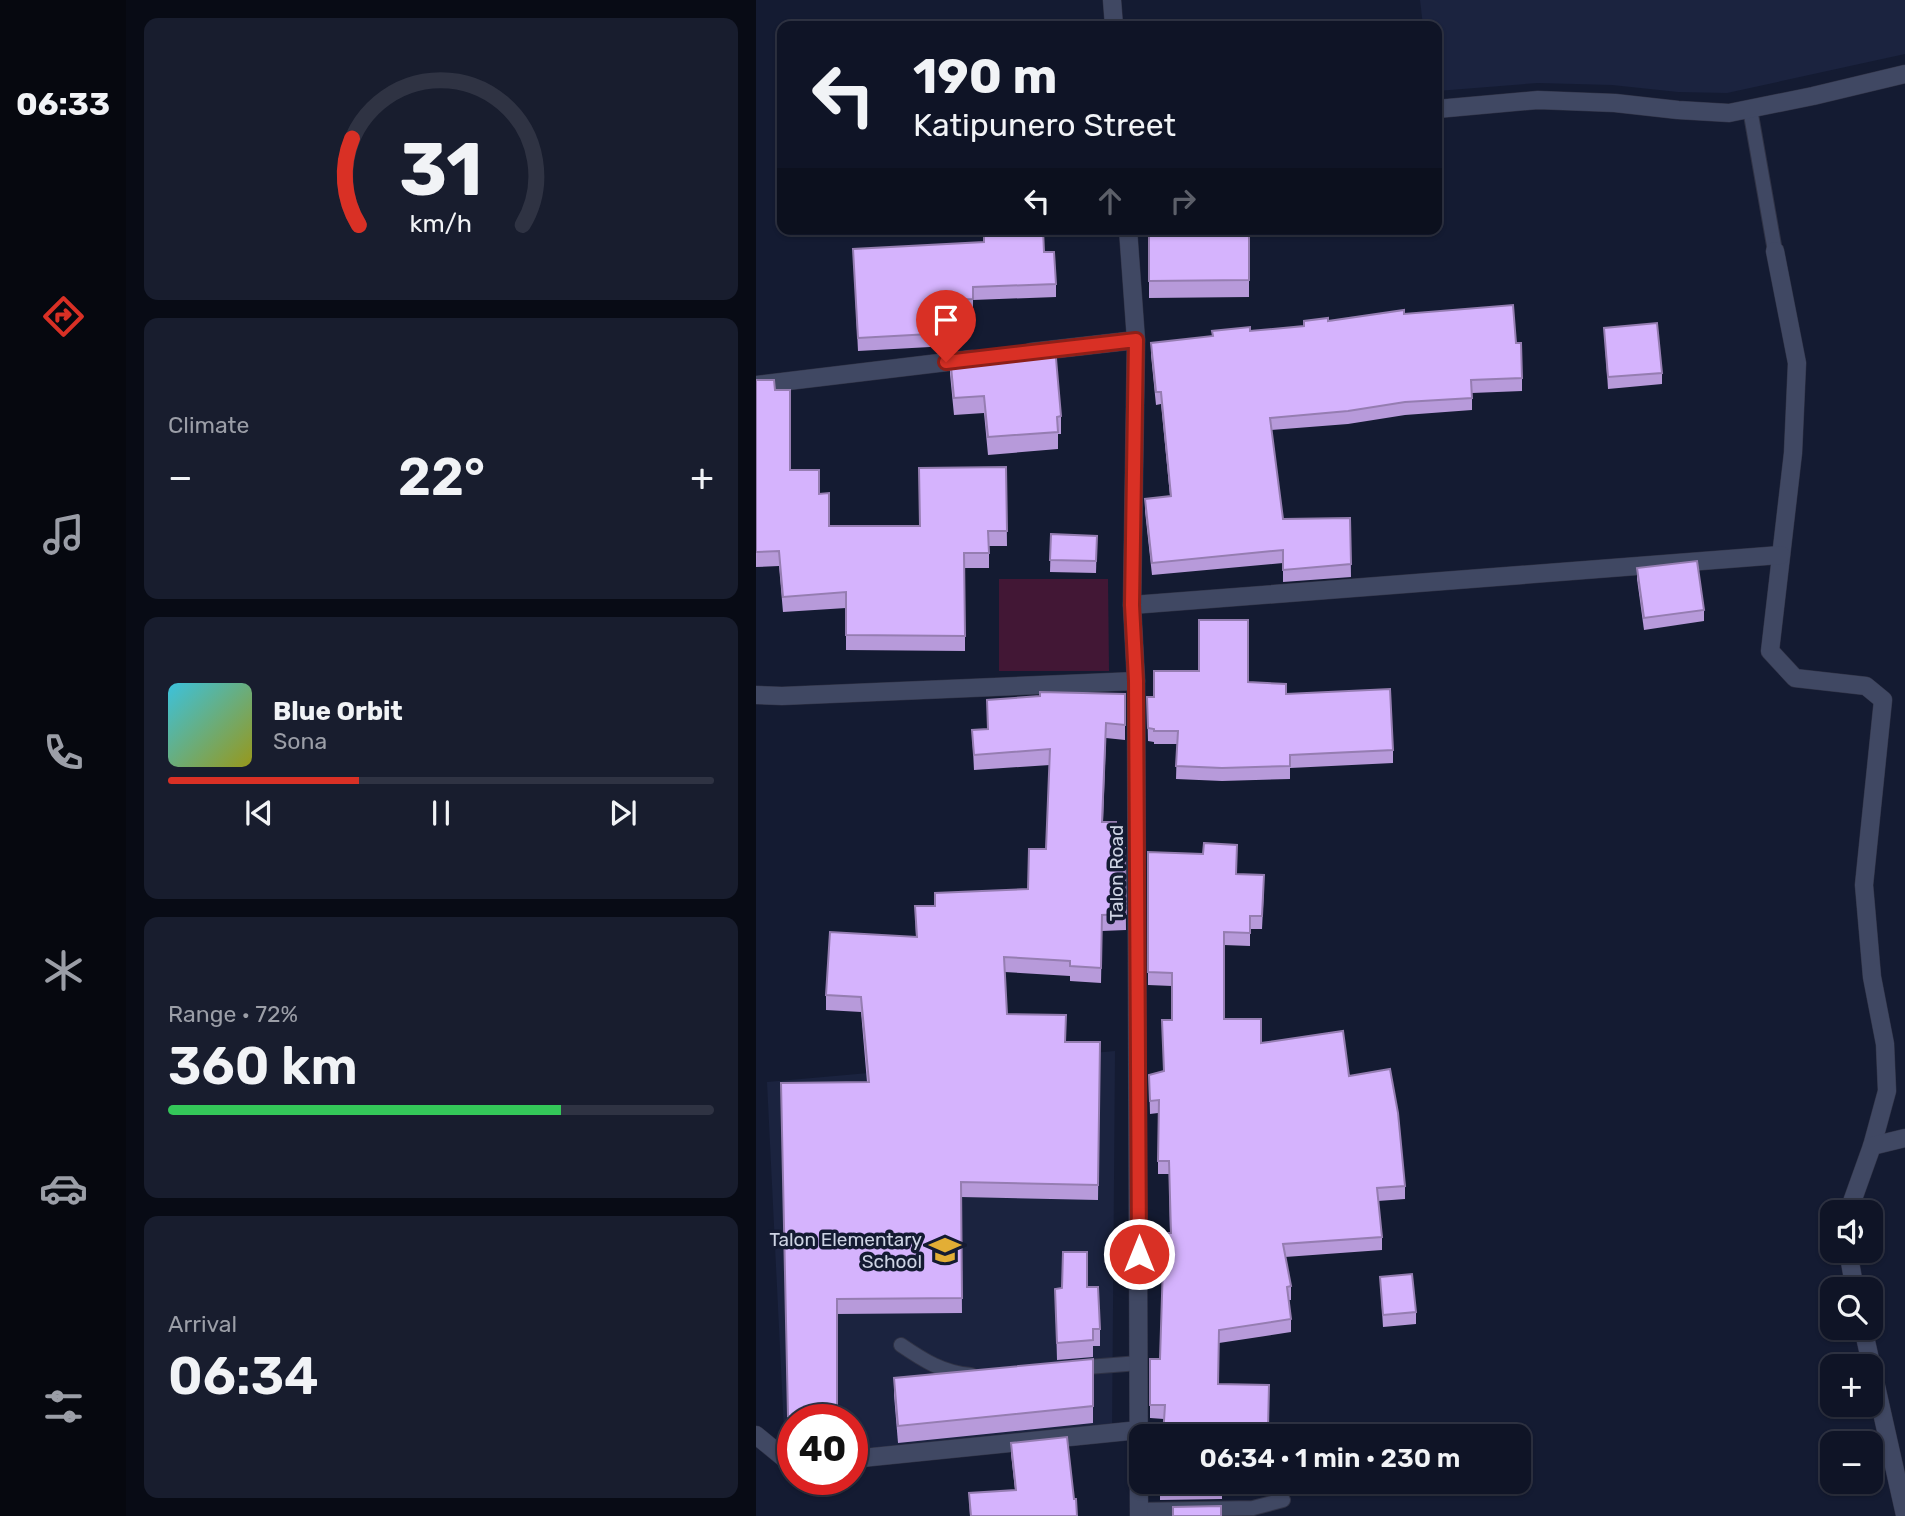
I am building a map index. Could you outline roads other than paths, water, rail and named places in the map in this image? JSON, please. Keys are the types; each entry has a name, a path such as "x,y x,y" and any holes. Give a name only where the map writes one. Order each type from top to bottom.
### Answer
{"street":[{"path":"1112,0 1114,21"},
{"path":"1442,109 1538,100 1615,103 1729,113 1905,74"},
{"name":"Talon Road","path":"1128,235 1136,340 1132,605 1136,681 1139,1424"},
{"path":"1775,251 1797,363 1793,453 1770,651 1795,678 1866,686 1883,700 1864,885 1872,977 1885,1044 1887,1091 1872,1146 1853,1200"},
{"path":"1014,355 1136,340"},
{"path":"756,385 986,358"},
{"path":"1132,605 1781,555"},
{"path":"756,695 1136,681"},
{"path":"1872,1146 1905,1138"},
{"path":"1866,1340 1905,1516"},
{"path":"868,1457 1129,1431"},
{"path":"757,1435 777,1452"},
{"name":"Talon Road","path":"1139,1494 1139,1513"}],"lane":[{"path":"1749,108 1775,251"},
{"path":"901,1345 931,1366 958,1374 982,1376"},
{"path":"1061,1369 1139,1363"},
{"path":"1139,1513 1253,1508 1283,1500"}],"place":[{"name":"Talon Elementary School","path":"945,1250"}]}
